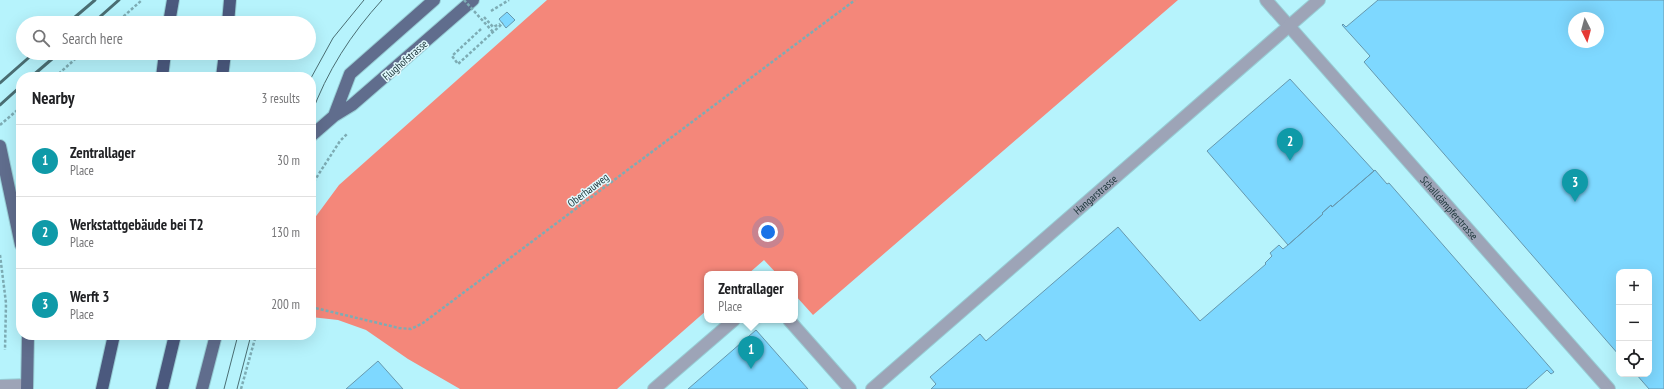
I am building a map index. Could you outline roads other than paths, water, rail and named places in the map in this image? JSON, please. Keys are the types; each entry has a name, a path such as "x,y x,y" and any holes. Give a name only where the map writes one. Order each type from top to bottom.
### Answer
{"highway":[{"path":"170,16 172,0"},
{"path":"229,16 230,0"},
{"path":"163,72 164,60"},
{"path":"223,72 224,60"},
{"path":"102,389 113,340"},
{"path":"162,389 174,340"}],"main road":[{"name":"Flughofstrasse","path":"334,116 350,74 434,0"},
{"name":"Flughofstrasse","path":"316,132 334,116 352,105 473,0"},
{"path":"0,146 16,221"},
{"path":"27,387 28,340"},
{"path":"202,389 215,340"}],"lane":[{"name":"Schalldämpferstrasse","path":"1266,0 1609,389"},
{"name":"Hangarstrasse","path":"872,389 1318,0"},
{"path":"654,389 731,323"},
{"path":"792,323 850,389"},
{"path":"2,386 27,387"}],"tram line":[{"path":"314,72 333,38 364,0"},
{"path":"316,102 332,68 350,40 382,0"},
{"path":"224,389 237,340"},
{"path":"237,389 250,340"}],"railway":[{"path":"76,16 95,0"},
{"path":"101,16 119,0"},
{"path":"0,83 26,60"},
{"path":"37,72 51,60"},
{"path":"0,105 16,91"}],"place":[{"name":"Werkstattgebäude bei T2","path":"1290,161"},
{"name":"Werft 3","path":"1575,202"},
{"name":"Zentrallager","path":"751,369"}]}
